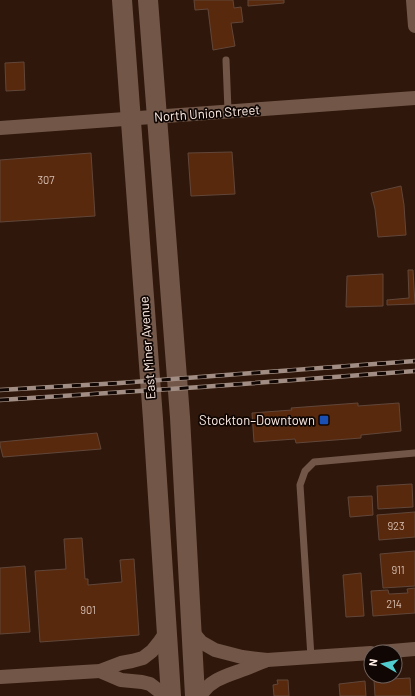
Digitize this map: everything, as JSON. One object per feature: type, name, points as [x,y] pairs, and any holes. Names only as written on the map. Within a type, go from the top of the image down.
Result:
[{"type":"main road","name":"East Miner Avenue","points":[[122,0],[171,696]]},
{"type":"main road","name":"East Miner Avenue","points":[[148,0],[180,417],[195,696]]},
{"type":"street","points":[[413,0],[415,26]]},
{"type":"street","name":"North Union Street","points":[[0,128],[415,98]]},
{"type":"street","points":[[191,630],[201,642],[215,650],[229,654],[267,660],[363,654]]},
{"type":"street","points":[[0,677],[100,671],[121,662],[143,658],[152,651],[167,631]]},
{"type":"street","points":[[403,650],[415,649]]},
{"type":"street","points":[[200,696],[211,683],[222,677],[267,660]]},
{"type":"street","points":[[100,671],[121,680],[150,684],[165,696]]},
{"type":"lane","points":[[226,60],[228,111]]},
{"type":"lane","points":[[311,657],[300,485],[305,471],[314,462],[415,453]]},
{"type":"building","points":[[194,0],[233,0],[234,8],[241,7],[243,22],[231,23],[235,46],[213,50],[208,9],[195,10]]},
{"type":"building","points":[[248,0],[284,0],[284,3],[248,6]]},
{"type":"building","points":[[24,62],[25,90],[6,91],[5,63]]},
{"type":"building","points":[[232,152],[235,194],[191,196],[188,153]]},
{"type":"building","points":[[91,153],[95,216],[0,222],[0,160]]},
{"type":"building","points":[[401,186],[406,235],[378,237],[375,209],[371,193]]},
{"type":"building","points":[[408,270],[413,270],[415,304],[387,305],[387,300],[409,298]]},
{"type":"building","points":[[383,274],[383,306],[346,307],[347,276]]},
{"type":"building","points":[[358,403],[358,406],[399,403],[401,431],[361,435],[361,438],[296,443],[295,439],[254,442],[252,413],[292,410],[291,408]]},
{"type":"building","points":[[97,433],[101,449],[3,457],[0,445],[0,442]]},
{"type":"building","points":[[412,484],[413,507],[378,509],[377,486]]},
{"type":"building","points":[[372,496],[373,515],[350,517],[348,497]]},
{"type":"building","points":[[415,512],[415,537],[379,540],[377,515]]},
{"type":"building","points":[[82,538],[85,579],[88,579],[88,585],[122,582],[120,560],[134,559],[139,635],[40,642],[35,571],[66,569],[64,539]]},
{"type":"building","points":[[415,551],[415,586],[383,588],[380,554]]},
{"type":"building","points":[[25,566],[30,632],[0,634],[0,568]]},
{"type":"building","points":[[361,573],[364,616],[346,617],[343,575]]},
{"type":"building","points":[[415,588],[415,613],[373,616],[371,591],[388,590],[389,594],[408,593],[407,589]]},
{"type":"building","points":[[403,678],[410,678],[411,696],[375,696],[374,684],[403,684]]},
{"type":"building","points":[[277,680],[288,680],[289,696],[274,696],[273,685],[278,684]]},
{"type":"building","points":[[363,681],[363,684],[365,684],[366,696],[340,696],[339,684]]},
{"type":"railway","points":[[0,390],[120,383],[415,361]]},
{"type":"railway","points":[[0,400],[415,371]]},
{"type":"place","name":"Stockton–Downtown","points":[[324,420]]}]
